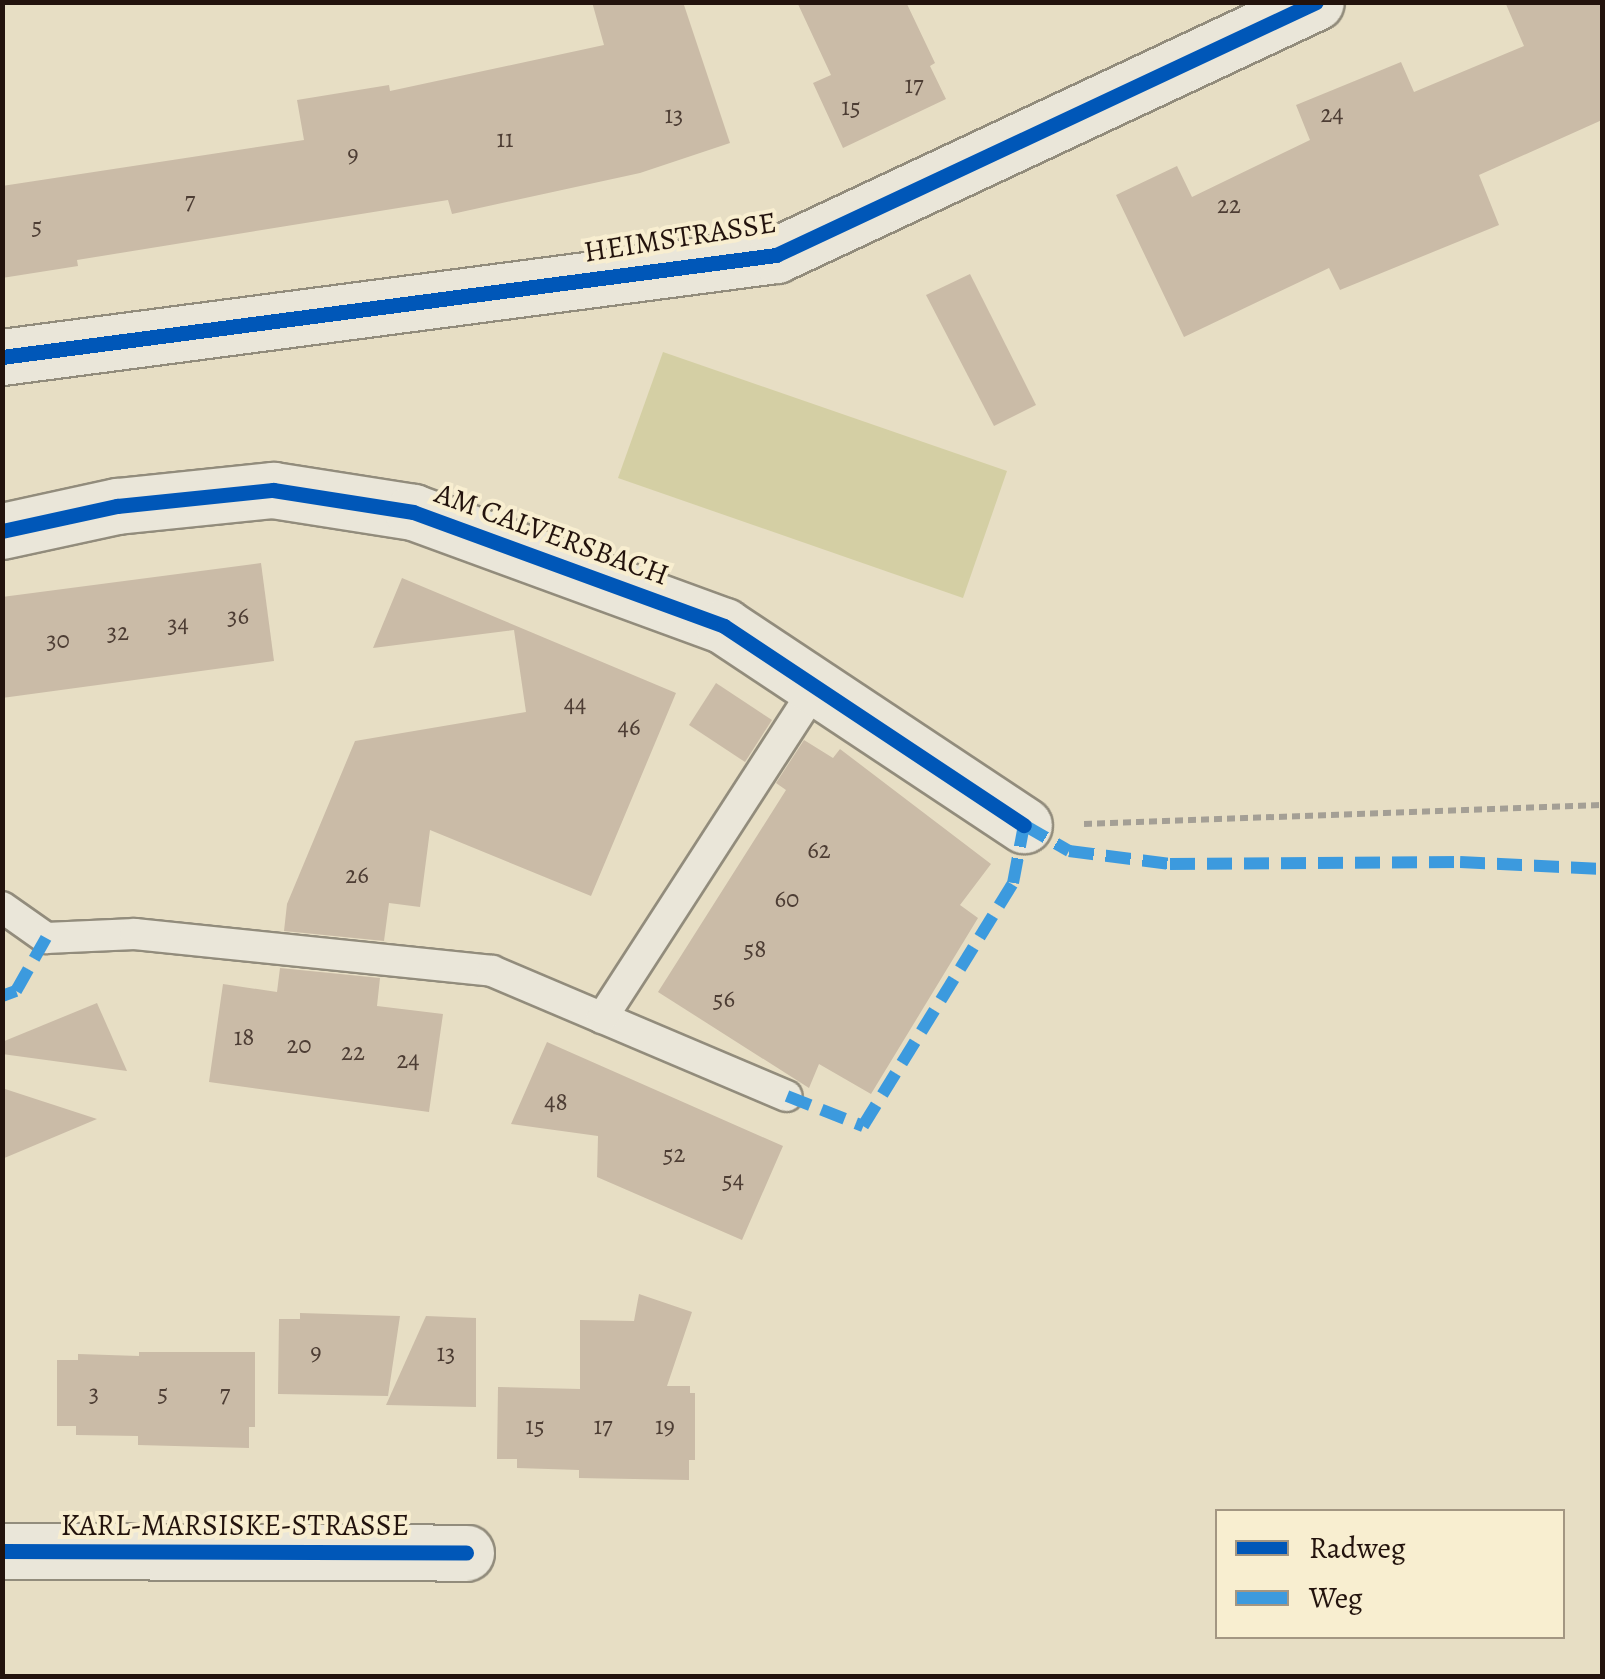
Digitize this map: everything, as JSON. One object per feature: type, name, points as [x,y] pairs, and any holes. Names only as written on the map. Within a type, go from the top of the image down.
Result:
[{"type":"street","name":"HEIMSTRASSE","points":[[2,357],[776,255],[1316,2]]},
{"type":"street","name":"AM CALVERSBACH","points":[[2,531],[117,506],[273,490],[413,512],[724,626],[814,690],[1024,825]]},
{"type":"street","name":"KARL-MARSISKE-STRASSE","points":[[2,1552],[466,1553]]},
{"type":"lane","points":[[602,1018],[814,690]]},
{"type":"lane","points":[[2,907],[46,938],[135,934],[492,972],[786,1096]]},
{"type":"path","points":[[1024,825],[1602,805]]},
{"type":"shaded area","points":[[663,352],[1007,471],[963,598],[618,478]]},
{"type":"building","points":[[592,2],[683,2],[730,143],[640,173],[452,214],[448,200],[77,260],[78,266],[2,278],[2,186],[304,140],[297,100],[389,85],[390,91],[604,45]]},
{"type":"building","points":[[797,2],[906,2],[935,63],[930,66],[946,99],[843,148],[813,83],[831,75]]},
{"type":"building","points":[[1505,2],[1602,2],[1602,120],[1479,175],[1499,225],[1340,290],[1329,268],[1184,337],[1116,195],[1177,166],[1192,197],[1310,140],[1296,105],[1401,62],[1414,92],[1524,46]]},
{"type":"building","points":[[970,274],[1036,405],[994,426],[926,295]]},
{"type":"building","points":[[261,563],[274,661],[2,698],[2,597]]},
{"type":"building","points":[[402,578],[676,693],[591,896],[430,830],[420,907],[389,903],[384,941],[284,931],[287,904],[355,741],[526,712],[514,630],[373,648]]},
{"type":"building","points":[[716,683],[772,720],[745,762],[689,725]]},
{"type":"building","points":[[804,740],[833,758],[840,749],[991,864],[960,905],[978,918],[871,1094],[819,1064],[809,1088],[658,992],[786,790],[776,783]]},
{"type":"building","points":[[280,968],[380,978],[377,1006],[443,1014],[429,1112],[209,1082],[223,984],[277,992]]},
{"type":"building","points":[[97,1003],[127,1071],[2,1054],[2,1042]]},
{"type":"building","points":[[547,1042],[783,1146],[742,1240],[597,1177],[598,1136],[511,1124]]},
{"type":"building","points":[[2,1088],[97,1119],[2,1159]]},
{"type":"building","points":[[639,1294],[692,1312],[667,1386],[690,1386],[690,1393],[695,1393],[695,1460],[689,1460],[689,1480],[579,1478],[579,1470],[517,1468],[517,1459],[497,1459],[498,1387],[580,1389],[580,1320],[634,1321]]},
{"type":"building","points":[[300,1313],[400,1316],[388,1396],[278,1394],[279,1319],[300,1319]]},
{"type":"building","points":[[426,1316],[476,1318],[476,1407],[386,1405]]},
{"type":"building","points":[[139,1352],[255,1352],[255,1427],[249,1427],[249,1448],[138,1445],[138,1436],[76,1435],[76,1426],[57,1426],[57,1360],[78,1360],[78,1354],[139,1356]]},
{"type":"marked path","points":[[787,1096],[863,1126],[1013,883],[1024,825],[1069,851],[1170,864],[1460,862],[1602,869]]},
{"type":"marked path","points":[[2,996],[16,991],[46,938]]},
{"type":"cycle path","points":[[2,357],[776,255],[1316,2]]},
{"type":"cycle path","points":[[2,531],[117,506],[273,490],[413,512],[724,626],[1024,825]]},
{"type":"cycle path","points":[[2,1551],[466,1553]]}]
